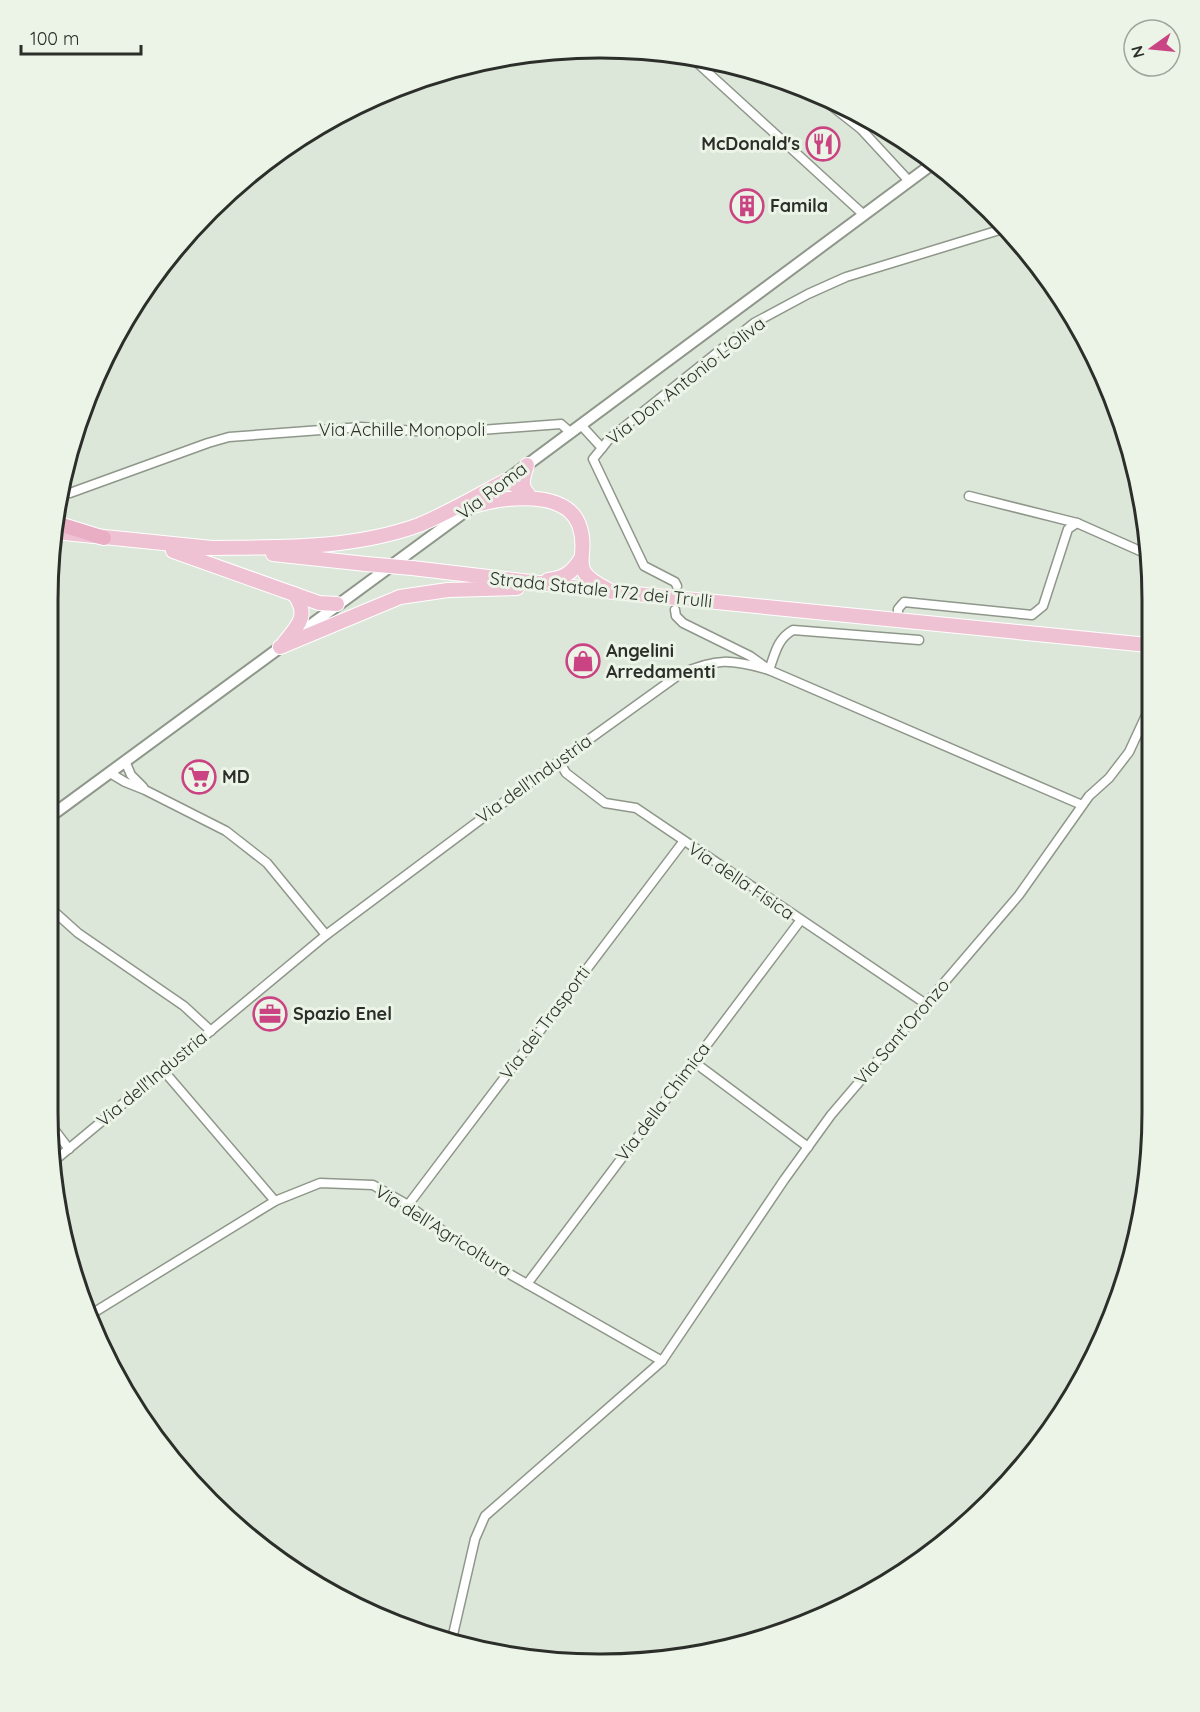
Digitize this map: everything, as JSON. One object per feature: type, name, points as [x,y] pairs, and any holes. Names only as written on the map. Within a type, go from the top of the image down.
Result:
[{"type":"highway","points":[[64,525],[104,538]]},
{"type":"main road","points":[[527,465],[522,482],[530,496]]},
{"type":"main road","points":[[204,548],[285,547],[348,542],[385,535],[419,524],[505,481],[514,484],[530,496]]},
{"type":"main road","points":[[473,506],[494,500],[530,496],[562,505],[573,514],[580,527],[580,560],[584,572],[592,581],[615,592]]},
{"type":"main road","name":"Strada Statale 172 dei Trulli","points":[[63,533],[412,568],[615,592],[1142,644]]},
{"type":"main road","points":[[143,542],[190,556],[319,603],[337,604]]},
{"type":"main road","points":[[526,582],[562,579],[574,570],[580,560]]},
{"type":"main road","points":[[280,647],[400,597],[448,590],[578,588]]},
{"type":"main road","points":[[280,647],[300,622],[302,613],[300,603],[294,594]]},
{"type":"street","points":[[704,69],[864,215]]},
{"type":"street","points":[[848,119],[861,129],[909,181]]},
{"type":"street","name":"Via Roma","points":[[58,811],[473,506],[927,168]]},
{"type":"street","name":"Via Don Antonio L'Oliva","points":[[602,447],[754,323],[846,277],[996,231]]},
{"type":"street","name":"Via Achille Monopoli","points":[[69,493],[208,442],[230,437],[361,427],[442,433],[561,424],[571,432]]},
{"type":"street","points":[[581,425],[602,447],[592,459],[644,566],[675,582],[677,586]]},
{"type":"street","points":[[969,496],[1077,523],[1139,550]]},
{"type":"street","points":[[898,620],[898,609],[904,602],[1032,615],[1043,606],[1068,529],[1077,523]]},
{"type":"street","points":[[675,610],[676,616],[683,623],[750,656],[769,670],[779,641],[793,630],[919,640]]},
{"type":"street","points":[[722,661],[727,644]]},
{"type":"street","name":"Via dell'Industria","points":[[61,1156],[326,935],[559,760],[680,674],[699,666],[722,661],[743,663],[769,670],[1082,805]]},
{"type":"street","name":"Via Sant'Oronzo","points":[[453,1633],[475,1539],[485,1516],[662,1360],[831,1115],[1020,895],[1082,805],[1109,778],[1129,752],[1142,724]]},
{"type":"street","name":"Via della Fisica","points":[[559,760],[567,773],[605,802],[636,808],[683,842],[926,1004]]},
{"type":"street","points":[[125,761],[131,775],[145,790]]},
{"type":"street","points":[[110,772],[125,782],[226,831],[267,863],[326,935]]},
{"type":"street","name":"Via dei Trasporti","points":[[408,1205],[683,842]]},
{"type":"street","points":[[58,915],[78,933],[184,1005],[211,1031]]},
{"type":"street","name":"Via della Chimica","points":[[527,1284],[800,921]]},
{"type":"street","points":[[693,1062],[808,1147]]},
{"type":"street","points":[[163,1070],[274,1200]]},
{"type":"street","points":[[59,1136],[69,1149]]},
{"type":"street","name":"Via dell'Agricoltura","points":[[97,1311],[274,1200],[320,1183],[373,1185],[408,1205],[471,1252],[662,1360]]},
{"type":"place","name":"McDonald's","points":[[823,144]]},
{"type":"place","name":"Famila","points":[[747,206]]},
{"type":"place","name":"Angelini Arredamenti","points":[[583,661]]},
{"type":"place","name":"MD","points":[[199,777]]},
{"type":"place","name":"Spazio Enel","points":[[270,1014]]}]
